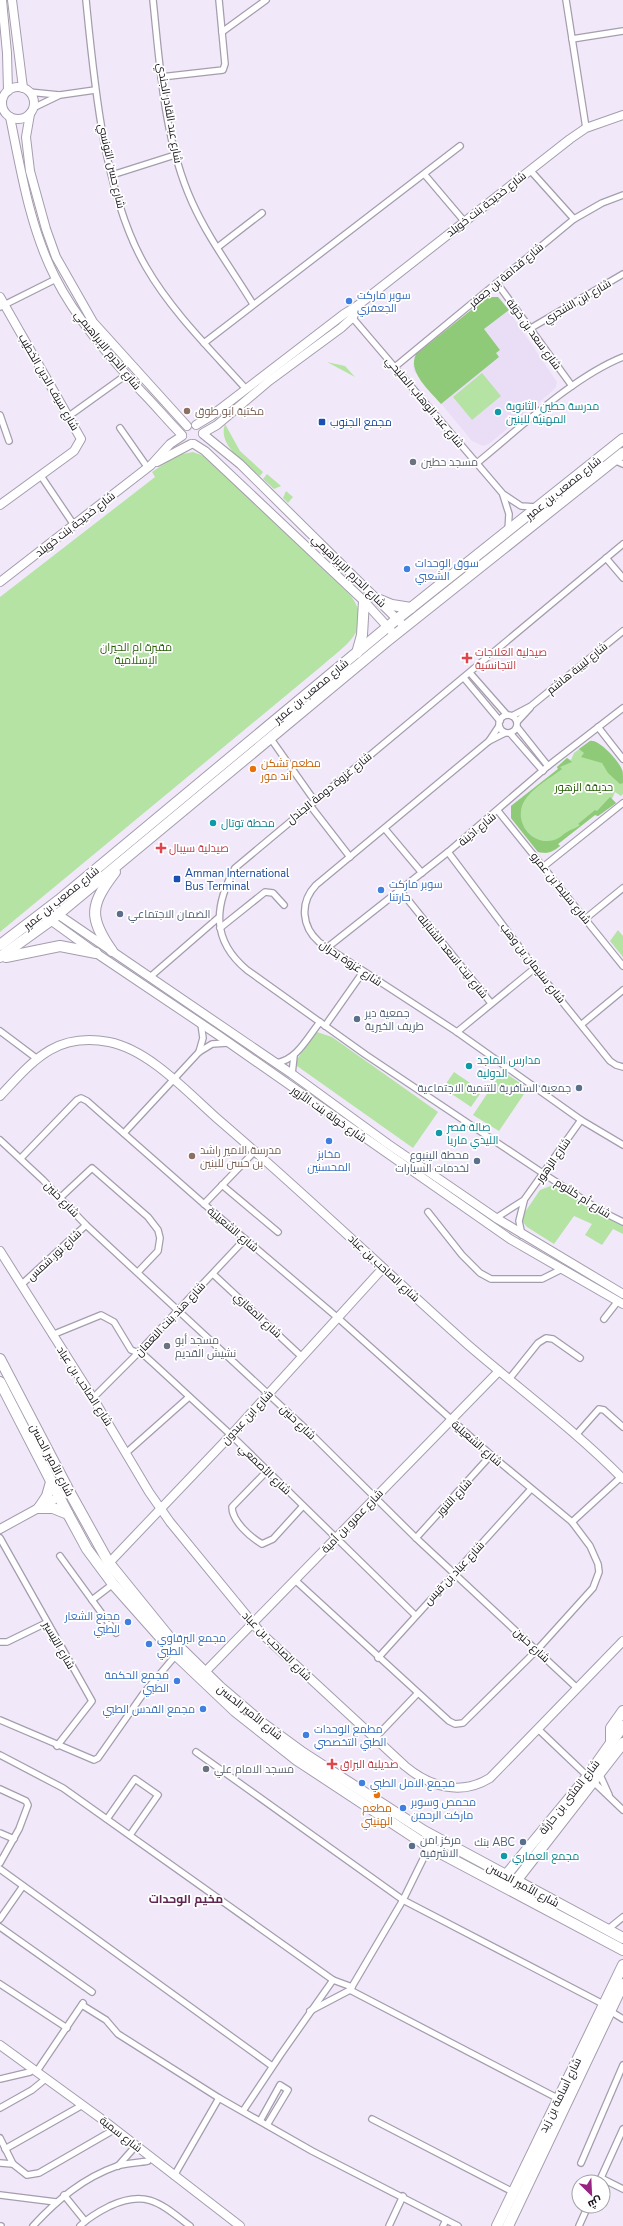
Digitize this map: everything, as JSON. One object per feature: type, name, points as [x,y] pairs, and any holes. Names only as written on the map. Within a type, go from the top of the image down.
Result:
[{"type":"highway","name":"شارع مصعب بن عمير","points":[[0,945],[46,911],[388,626],[623,439]]},
{"type":"highway","name":"شارع مصعب بن عمير","points":[[0,958],[54,918],[271,739],[395,634],[618,462],[623,453]]},
{"type":"highway","points":[[380,600],[392,605],[411,608]]},
{"type":"highway","points":[[357,653],[362,636],[364,601]]},
{"type":"highway","points":[[112,951],[99,934],[94,916],[103,887],[124,859]]},
{"type":"highway","points":[[0,958],[60,946],[96,953]]},
{"type":"highway","name":"شارع الأمير الحسن","points":[[0,1360],[69,1492],[109,1563],[169,1637],[243,1708],[279,1736],[424,1831],[531,1890],[623,1938]]},
{"type":"highway","name":"شارع الأمير الحسن","points":[[0,1382],[51,1482],[87,1548],[113,1584],[176,1655],[234,1711],[266,1736],[418,1841],[498,1886],[621,1951]]},
{"type":"highway","points":[[40,1508],[47,1496],[51,1482]]},
{"type":"highway","points":[[40,1508],[53,1508],[68,1514]]},
{"type":"highway","points":[[611,1742],[611,1728],[623,1711]]},
{"type":"highway","name":"شارع المثنى بن حارثة","points":[[508,1891],[590,1780],[611,1742],[623,1726]]},
{"type":"highway","name":"شارع المثنى بن حارثة","points":[[498,1886],[515,1864],[590,1780],[600,1775],[623,1743]]},
{"type":"highway","points":[[418,1841],[424,1831]]},
{"type":"highway","points":[[494,1870],[508,1868],[515,1864]]},
{"type":"highway","points":[[524,1870],[525,1879],[531,1890]]},
{"type":"highway","name":"شارع أسامة بن زيد","points":[[508,2226],[608,2008],[623,1965]]},
{"type":"highway","name":"شارع أسامة بن زيد","points":[[497,2226],[559,2098],[608,2008],[623,1984]]},
{"type":"street","points":[[2,0],[7,53],[2,102],[6,115],[20,119],[60,95]]},
{"type":"street","points":[[12,0],[26,90],[33,99],[32,111]]},
{"type":"street","name":"شارع حسن التونسي","points":[[86,0],[95,90],[112,175],[126,221],[145,266],[161,292],[204,343],[246,389]]},
{"type":"street","name":"شارع عبد القادر الجندي","points":[[154,0],[161,77],[175,155],[192,202],[253,304]]},
{"type":"street","points":[[161,77],[223,70],[225,64],[219,0]]},
{"type":"street","points":[[222,32],[266,0]]},
{"type":"street","points":[[566,0],[586,128]]},
{"type":"street","points":[[572,39],[623,31]]},
{"type":"street","points":[[4,94],[15,88],[60,95],[95,90]]},
{"type":"street","name":"شارع الحرم الإبراهيمي","points":[[32,111],[26,137],[30,171],[46,229],[62,269],[93,322],[187,426]]},
{"type":"street","name":"شارع الحرم الإبراهيمي","points":[[6,115],[29,204],[44,250],[56,278],[82,319],[126,374],[182,436]]},
{"type":"street","name":"شارع خديجة بنت خويلد","points":[[196,424],[211,416],[344,314],[357,306],[464,221],[586,128],[623,115]]},
{"type":"street","points":[[204,343],[253,304],[425,175],[460,146]]},
{"type":"street","points":[[112,175],[175,155]]},
{"type":"street","points":[[530,170],[574,219]]},
{"type":"street","points":[[425,175],[464,221]]},
{"type":"street","name":"شارع قدامة بن جعفر","points":[[396,366],[574,219],[623,194]]},
{"type":"street","points":[[218,247],[262,213]]},
{"type":"street","name":"شارع ابن الشجري","points":[[531,328],[623,274]]},
{"type":"street","points":[[2,306],[56,278]]},
{"type":"street","name":"شارع سعد بن خولة","points":[[497,283],[572,386]]},
{"type":"street","name":"شارع سيف الدين الخطيب","points":[[0,297],[2,306],[69,416],[81,439],[79,445],[74,451],[0,505]]},
{"type":"street","points":[[203,434],[196,424],[187,426],[182,436],[186,442],[193,444],[199,442],[203,434],[217,425],[269,381],[353,317],[357,306]]},
{"type":"street","points":[[344,314],[353,317]]},
{"type":"street","name":"شارع عبد الوهاب المليحي","points":[[353,317],[503,494],[521,506],[538,507]]},
{"type":"street","points":[[477,463],[572,386],[600,368],[623,357]]},
{"type":"street","points":[[69,416],[126,374]]},
{"type":"street","points":[[0,415],[9,441]]},
{"type":"street","points":[[120,428],[149,466]]},
{"type":"street","name":"شارع الحرم الإبراهيمي","points":[[203,434],[240,464],[380,600],[405,627]]},
{"type":"street","name":"شارع خديجة بنت خويلد","points":[[0,582],[149,466],[170,444],[182,436]]},
{"type":"street","name":"شارع خديجة بنت خويلد","points":[[149,466],[193,444]]},
{"type":"street","name":"شارع الحرم الإبراهيمي","points":[[193,444],[205,451],[364,601],[395,634]]},
{"type":"street","points":[[41,476],[74,525]]},
{"type":"street","name":"شارع عبد الوهاب المليحي","points":[[503,494],[509,514],[508,532]]},
{"type":"street","name":"شارع غزوة دومة الجندل","points":[[544,1174],[325,1026],[237,962],[226,946],[218,918],[226,885],[235,868],[311,802],[464,678],[623,544]]},
{"type":"street","points":[[606,558],[623,578]]},
{"type":"street","name":"شارع لبيبة هاشم","points":[[508,733],[531,706],[623,631]]},
{"type":"street","points":[[470,673],[510,715],[548,766]]},
{"type":"street","points":[[464,678],[499,723],[543,771]]},
{"type":"street","name":"شارع لبيبة هاشم","points":[[499,723],[510,715],[531,706]]},
{"type":"street","name":"شارع اذينة","points":[[328,947],[448,852],[548,766],[623,708]]},
{"type":"street","name":"شارع غزوة بحران","points":[[489,741],[499,723]]},
{"type":"street","points":[[598,728],[623,759]]},
{"type":"street","name":"شارع غزوة بحران","points":[[508,733],[489,741],[312,889],[304,907],[306,923],[309,931],[319,942],[457,1032],[581,1120],[623,1145]]},
{"type":"street","points":[[271,739],[311,802],[350,857]]},
{"type":"street","points":[[544,867],[623,803]]},
{"type":"street","name":"شارع سليط بن عمرو","points":[[498,810],[623,966]]},
{"type":"street","points":[[385,829],[422,873]]},
{"type":"street","name":"شارع سليمان بن وهب","points":[[448,852],[535,968],[582,1024],[610,1061],[616,1066],[623,1067]]},
{"type":"street","points":[[586,919],[623,888]]},
{"type":"street","name":"شارع ليث اسعد الشنابله","points":[[400,890],[491,1003]]},
{"type":"street","points":[[220,928],[265,892],[273,893],[284,905]]},
{"type":"street","name":"شارع خولة بنت الأزور","points":[[46,911],[96,953],[376,1141],[621,1300]]},
{"type":"street","name":"شارع خولة بنت الأزور","points":[[54,918],[112,951],[292,1074],[376,1141],[510,1239],[562,1269],[621,1300]]},
{"type":"street","points":[[150,977],[218,918]]},
{"type":"street","points":[[457,1032],[535,968]]},
{"type":"street","points":[[325,1026],[363,972]]},
{"type":"street","points":[[582,1024],[623,990]]},
{"type":"street","points":[[276,1063],[285,1061],[294,1056],[320,1022]]},
{"type":"street","points":[[199,1052],[203,1038],[202,1024]]},
{"type":"street","points":[[0,1031],[36,1058]]},
{"type":"street","name":"شارع الصاحب بن عباد","points":[[0,1096],[36,1058],[64,1043],[84,1040],[108,1042],[136,1051],[173,1080],[255,1151],[383,1268],[499,1371],[510,1378],[576,1435],[622,1478]]},
{"type":"street","points":[[124,1132],[199,1052],[212,1044],[230,1043]]},
{"type":"street","points":[[292,1074],[294,1056]]},
{"type":"street","name":"شارع الشعيلية","points":[[21,1158],[70,1107],[81,1098],[87,1101],[204,1204],[338,1318],[491,1455],[572,1522],[584,1536],[595,1555],[598,1564],[597,1580],[593,1588],[537,1650],[463,1722],[452,1724],[417,1694],[295,1580]]},
{"type":"street","name":"شارع الزهور","points":[[496,1218],[524,1200],[544,1174],[581,1120]]},
{"type":"street","name":"شارع حنين","points":[[0,1140],[61,1197],[86,1225],[179,1309],[269,1394],[416,1538],[577,1688]]},
{"type":"street","points":[[204,1204],[255,1151]]},
{"type":"street","points":[[61,1197],[92,1168],[148,1217],[158,1230],[160,1245],[158,1251],[139,1272]]},
{"type":"street","name":"شارع أم كلثوم","points":[[544,1174],[623,1222]]},
{"type":"street","points":[[222,1185],[278,1232]]},
{"type":"street","name":"شارع الزهور","points":[[522,1235],[519,1221],[524,1200]]},
{"type":"street","points":[[428,1212],[462,1255],[480,1273],[491,1280],[542,1280],[562,1269]]},
{"type":"street","name":"شارع نور شمس","points":[[21,1285],[86,1225]]},
{"type":"street","name":"شارع هند بنت النعمان","points":[[93,1398],[138,1353],[245,1239]]},
{"type":"street","name":"شارع الصاحب بن عباد","points":[[0,1251],[93,1398],[160,1509],[252,1623],[271,1643],[374,1739],[408,1769],[427,1781],[445,1787],[465,1787],[479,1784],[490,1778],[539,1730],[623,1641]]},
{"type":"street","name":"شارع ابن عبدون","points":[[109,1563],[231,1435],[383,1268]]},
{"type":"street","name":"شارع المغازي","points":[[213,1274],[302,1357]]},
{"type":"street","points":[[604,1319],[621,1300]]},
{"type":"street","name":"شارع الأصمعي","points":[[52,1335],[101,1315],[114,1322],[128,1346],[154,1364],[231,1435],[415,1615]]},
{"type":"street","points":[[510,1378],[538,1343],[546,1338],[553,1339],[580,1358]]},
{"type":"street","name":"شارع عمرو بن أمية","points":[[205,1672],[499,1371]]},
{"type":"street","points":[[126,1453],[189,1397]]},
{"type":"street","points":[[576,1435],[599,1409],[604,1410],[623,1427]]},
{"type":"street","name":"شارع التنور","points":[[416,1538],[491,1455]]},
{"type":"street","points":[[267,1471],[232,1507],[234,1517],[254,1539],[262,1544],[270,1541],[303,1506]]},
{"type":"street","points":[[572,1522],[622,1478]]},
{"type":"street","name":"شارع عباد بن قيس","points":[[378,1658],[415,1615],[455,1574],[532,1489]]},
{"type":"street","points":[[0,1529],[69,1492]]},
{"type":"street","name":"شارع التيسير","points":[[0,1538],[46,1622],[92,1701],[57,1746]]},
{"type":"street","points":[[60,1556],[116,1633]]},
{"type":"street","points":[[92,1600],[113,1584]]},
{"type":"street","points":[[0,1642],[7,1642],[46,1622]]},
{"type":"street","points":[[0,1720],[91,1760],[96,1759],[143,1694],[176,1655]]},
{"type":"street","points":[[374,1739],[417,1694]]},
{"type":"street","points":[[539,1730],[623,1810]]},
{"type":"street","points":[[196,1752],[403,1900],[608,2008],[623,2019]]},
{"type":"street","points":[[0,1755],[47,1778],[334,1980],[559,2098]]},
{"type":"street","points":[[600,1775],[612,1800]]},
{"type":"street","points":[[106,1819],[135,1779],[158,1794],[130,1835]]},
{"type":"street","points":[[0,1789],[28,1804],[14,1839],[0,1863]]},
{"type":"street","points":[[0,1833],[14,1839]]},
{"type":"street","points":[[310,2010],[351,1988],[403,1900],[429,1847]]},
{"type":"street","points":[[0,1869],[272,2066]]},
{"type":"street","points":[[0,1919],[23,1886]]},
{"type":"street","points":[[607,1930],[623,1917]]},
{"type":"street","points":[[0,1927],[92,1992]]},
{"type":"street","points":[[243,2111],[310,2010],[334,1980]]},
{"type":"street","points":[[0,1984],[67,2028]]},
{"type":"street","points":[[0,2079],[34,2072],[83,2004],[106,2020],[118,2034],[220,2098],[320,2155],[403,2196],[458,2226]]},
{"type":"street","name":"شارع سمية","points":[[0,2045],[240,2226]]},
{"type":"street","name":"شارع سمية","points":[[0,2051],[34,2072],[231,2226]]},
{"type":"street","points":[[581,2163],[623,2065]]},
{"type":"street","points":[[0,2108],[32,2090],[43,2080]]},
{"type":"street","points":[[260,2121],[280,2086],[288,2090],[267,2125]]},
{"type":"street","points":[[174,2176],[220,2098]]},
{"type":"street","points":[[5,2148],[79,2107]]},
{"type":"street","points":[[372,2119],[513,2192]]},
{"type":"street","points":[[603,2174],[623,2129]]},
{"type":"street","points":[[0,2138],[13,2164],[27,2175],[39,2173],[110,2132]]},
{"type":"street","points":[[118,2166],[133,2149]]},
{"type":"street","points":[[33,2226],[64,2195],[84,2183],[118,2166],[148,2161]]},
{"type":"street","points":[[0,2163],[13,2164]]},
{"type":"street","points":[[611,2185],[623,2190]]},
{"type":"street","points":[[0,2195],[56,2202]]},
{"type":"street","points":[[64,2195],[85,2221]]},
{"type":"street","points":[[389,2226],[403,2196]]},
{"type":"street","points":[[80,2226],[85,2221],[122,2201],[137,2198],[148,2200],[165,2207],[190,2226]]},
{"type":"street","points":[[579,2226],[584,2214]]},
{"type":"street","points":[[443,2226],[446,2220]]},
{"type":"shaded area","points":[[498,297],[502,301],[557,382],[556,387],[548,395],[489,444],[483,446],[472,441],[414,371],[413,365],[416,354],[485,299]]},
{"type":"green space","points":[[498,297],[509,310],[484,329],[500,350],[496,353],[499,357],[441,404],[421,381],[417,374],[414,361],[416,354],[485,299]]},
{"type":"green space","points":[[327,362],[345,366],[355,377]]},
{"type":"green space","points":[[482,373],[501,396],[472,420],[453,397]]},
{"type":"green space","points":[[225,424],[240,451],[263,472],[260,476],[241,460],[229,447],[225,440]]},
{"type":"green space","name":"مقبرة ام الحيران الإسلامية","points":[[193,452],[207,457],[351,596],[360,617],[359,626],[349,642],[333,657],[0,932],[0,597],[155,477],[152,472],[177,455]]},
{"type":"green space","points":[[267,474],[281,486],[274,489],[263,479]]},
{"type":"green space","points":[[286,491],[293,497],[288,503],[283,498]]},
{"type":"green space","name":"حديقة الزهور","points":[[590,741],[594,741],[604,748],[621,768],[623,772],[623,794],[621,796],[615,792],[612,799],[616,803],[598,816],[595,815],[558,844],[560,846],[555,850],[547,853],[538,852],[511,818],[511,806],[558,769],[557,767],[567,758],[571,760],[574,753]]},
{"type":"green space","points":[[590,741],[598,743],[617,761],[622,770],[623,783],[620,784],[608,773],[602,763],[581,757],[584,753],[579,749]]},
{"type":"green space","points":[[567,758],[572,762],[560,767],[562,769],[535,789],[527,797],[523,804],[521,819],[528,832],[533,837],[540,840],[556,840],[580,825],[578,824],[595,810],[597,811],[610,797],[616,803],[598,816],[595,815],[558,844],[560,846],[555,850],[547,853],[538,852],[511,818],[511,806],[558,769],[557,767]]},
{"type":"green space","points":[[618,930],[623,936],[623,957],[610,941]]},
{"type":"green space","points":[[317,1032],[332,1037],[438,1112],[413,1148],[297,1066],[297,1059]]},
{"type":"green space","points":[[502,1071],[528,1088],[499,1131],[473,1115]]},
{"type":"green space","points":[[454,1072],[482,1091],[471,1107],[443,1088]]},
{"type":"green space","points":[[553,1185],[623,1224],[623,1234],[613,1229],[602,1245],[585,1235],[592,1224],[574,1216],[554,1244],[527,1227],[522,1221],[523,1215],[540,1190]]},
{"type":"place","name":"سوبر ماركت الجعفري","points":[[349,301]]},
{"type":"place","name":"مكتبة ابو طوق","points":[[187,411]]},
{"type":"place","name":"مدرسة حطين الثانوية المهنية للبنين","points":[[498,412]]},
{"type":"place","name":"مجمع الجنوب","points":[[322,422]]},
{"type":"place","name":"مسجد حطين","points":[[413,462]]},
{"type":"place","name":"سوق الوحدات الشعبي","points":[[407,569]]},
{"type":"place","name":"صيدلية العلاجات التجانسية","points":[[467,658]]},
{"type":"place","name":"مطعم تشكن آند مور","points":[[253,769]]},
{"type":"place","name":"محطة توتال","points":[[213,823]]},
{"type":"place","name":"صيدلية سيبال","points":[[161,848]]},
{"type":"place","name":"Amman International Bus Terminal","points":[[177,879]]},
{"type":"place","name":"سوبر ماركت حارتنا","points":[[381,890]]},
{"type":"place","name":"الضمان الاجتماعي","points":[[120,914]]},
{"type":"place","name":"جمعية دير طريف الخيرية","points":[[357,1019]]},
{"type":"place","name":"مدارس الماجد الدولية","points":[[469,1066]]},
{"type":"place","name":"جمعية السافرية للتنمية الاجتماعية","points":[[579,1088]]},
{"type":"place","name":"صالة قصر الليدي ماريا","points":[[439,1133]]},
{"type":"place","name":"مخابز المحسنين","points":[[329,1141]]},
{"type":"place","name":"مدرسة الامير راشد بن حسن للبنين","points":[[192,1156]]},
{"type":"place","name":"محطة الينبوع لخدمات السيارات","points":[[477,1161]]},
{"type":"place","name":"مسجد أبو نشيش القديم","points":[[167,1346]]},
{"type":"place","name":"مجنع الشعار الطبي","points":[[128,1622]]},
{"type":"place","name":"مجمع البرقاوي الطبي","points":[[149,1644]]},
{"type":"place","name":"مجمع الحكمة الطبي","points":[[177,1681]]},
{"type":"place","name":"مجمع القدس الطبي","points":[[203,1709]]},
{"type":"place","name":"مطمع الوحدات الطبي التخصصي","points":[[306,1735]]},
{"type":"place","name":"صديلية البراق","points":[[332,1764]]},
{"type":"place","name":"مسجد الامام علي","points":[[206,1769]]},
{"type":"place","name":"مجمع الامل الطبي","points":[[362,1783]]},
{"type":"place","name":"مطعم الهنيني","points":[[377,1795]]},
{"type":"place","name":"محمص وسوبر ماركت الرحمن","points":[[403,1808]]},
{"type":"place","name":"بنك ABC","points":[[523,1842]]},
{"type":"place","name":"مركز امن الاشرفية","points":[[412,1846]]},
{"type":"place","name":"مجمع العماري","points":[[504,1856]]},
{"type":"district","name":"مخيم الوحدات","points":[[186,1899]]}]
